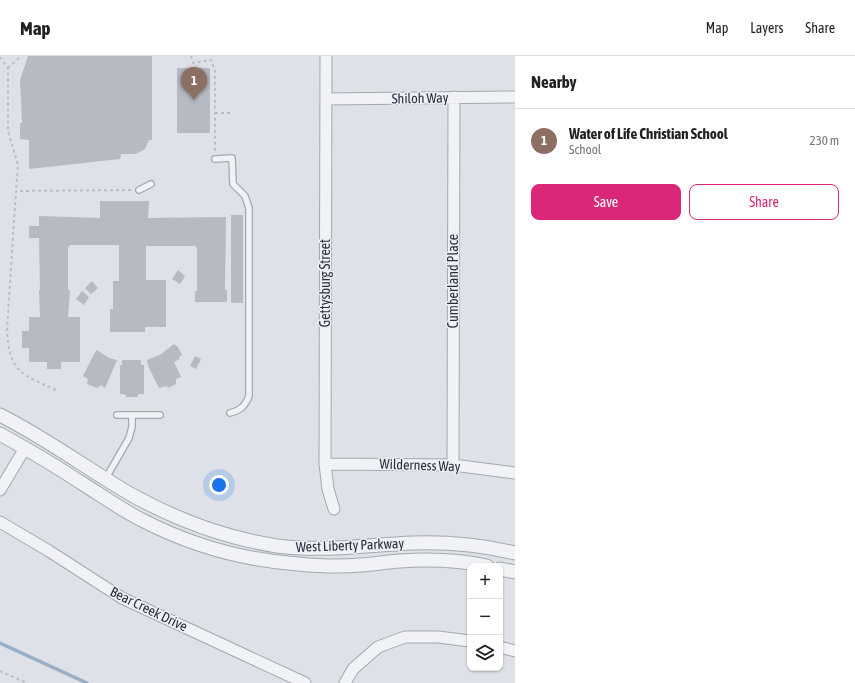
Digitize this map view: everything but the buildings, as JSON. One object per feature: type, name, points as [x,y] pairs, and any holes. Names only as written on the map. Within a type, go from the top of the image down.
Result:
[{"type":"street","name":"Gettysburg Street","points":[[326,56],[325,464],[328,489],[334,509]]},
{"type":"street","name":"Cumberland Place","points":[[453,465],[454,97]]},
{"type":"street","name":"Shiloh Way","points":[[326,99],[515,97]]},
{"type":"street","name":"West Liberty Parkway","points":[[0,415],[54,445],[132,495],[182,519],[219,532],[277,546],[323,549],[412,543],[442,543],[487,547],[515,553]]},
{"type":"street","name":"West Liberty Parkway","points":[[0,434],[142,520],[194,542],[241,556],[269,561],[322,566],[429,560],[468,563]]},
{"type":"street","points":[[0,490],[25,448]]},
{"type":"street","name":"Wilderness Way","points":[[325,464],[453,465],[515,473]]},
{"type":"street","name":"Bear Creek Drive","points":[[0,522],[49,551],[122,598],[306,683]]},
{"type":"street","points":[[503,570],[515,572]]},
{"type":"street","points":[[345,683],[353,669],[378,647],[398,640],[405,638],[438,637],[467,641]]},
{"type":"street","points":[[503,648],[515,651]]},
{"type":"lane","points":[[215,158],[232,158],[233,184],[244,196],[249,208],[249,396],[246,404],[239,410],[230,414]]},
{"type":"lane","points":[[139,190],[151,184]]},
{"type":"lane","points":[[117,415],[160,415]]},
{"type":"lane","points":[[106,478],[129,438],[132,427],[132,415]]},
{"type":"path","points":[[8,68],[20,56]]},
{"type":"path","points":[[191,56],[193,63],[211,60],[215,71],[215,158]]},
{"type":"path","points":[[0,57],[8,68],[8,131],[18,165],[7,330],[8,346],[10,356],[22,373],[56,390]]},
{"type":"path","points":[[215,113],[232,113]]},
{"type":"path","points":[[16,191],[139,190]]},
{"type":"path","points":[[0,671],[27,683]]},
{"type":"waterway","points":[[0,643],[87,683]]},
{"type":"place","name":"Water of Life Christian School","points":[[194,100]]}]
